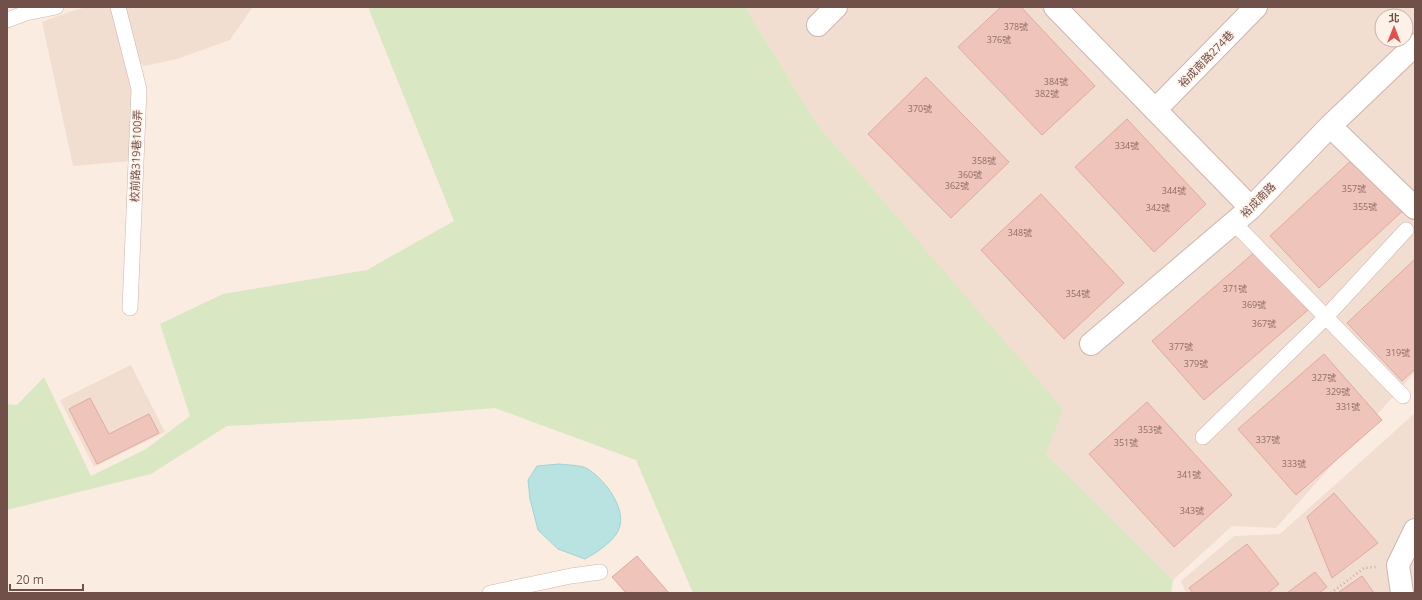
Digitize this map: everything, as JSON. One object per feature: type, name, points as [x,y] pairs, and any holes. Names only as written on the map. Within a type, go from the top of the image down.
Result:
[{"type":"street","points":[[818,25],[836,7]]},
{"type":"street","points":[[1055,7],[1251,208]]},
{"type":"street","name":"裕成南路274巷","points":[[1156,110],[1256,7]]},
{"type":"street","name":"裕成南路","points":[[1091,344],[1251,208],[1330,126],[1415,45]]},
{"type":"street","points":[[1330,126],[1415,208]]},
{"type":"street","points":[[1402,593],[1398,566],[1415,530]]},
{"type":"lane","points":[[7,20],[26,13],[56,7]]},
{"type":"lane","name":"校前路319巷100弄","points":[[118,7],[139,89],[130,308]]},
{"type":"lane","points":[[1234,223],[1325,318],[1403,396]]},
{"type":"lane","points":[[1204,437],[1325,318],[1406,230]]},
{"type":"lane","points":[[490,593],[571,576],[600,572]]},
{"type":"path","points":[[1331,593],[1364,568],[1398,566]]},
{"type":"shaded area","points":[[87,7],[106,7],[111,9],[133,90],[130,161],[73,166],[42,22]]},
{"type":"shaded area","points":[[124,7],[255,7],[252,8],[230,40],[177,59],[144,66],[135,56]]},
{"type":"shaded area","points":[[745,7],[1415,7],[1415,372],[1276,528],[1232,526],[1173,580],[1046,454],[1062,409],[816,123]]},
{"type":"shaded area","points":[[131,365],[165,432],[94,467],[60,400]]},
{"type":"shaded area","points":[[1415,413],[1415,593],[1186,593],[1181,581],[1234,536],[1280,534]]},
{"type":"green space","points":[[368,7],[745,7],[816,123],[1063,409],[1046,454],[1173,580],[1171,593],[693,593],[636,460],[495,408],[359,419],[227,426],[151,474],[7,510],[7,404],[17,405],[44,377],[91,476],[146,449],[190,416],[160,324],[223,294],[367,270],[454,221]]},
{"type":"water","points":[[559,464],[583,467],[593,472],[606,485],[616,501],[619,510],[621,518],[620,526],[615,536],[606,546],[585,559],[558,549],[538,530],[530,499],[528,480],[537,466]]},
{"type":"building","points":[[1001,7],[1021,7],[1095,86],[1042,135],[958,47]]},
{"type":"building","points":[[926,77],[1009,162],[951,218],[868,134]]},
{"type":"building","points":[[1127,119],[1206,204],[1154,252],[1075,167]]},
{"type":"building","points":[[1357,155],[1407,207],[1319,288],[1270,236]]},
{"type":"building","points":[[1041,194],[1124,283],[1064,339],[981,250]]},
{"type":"building","points":[[1256,251],[1308,310],[1204,400],[1152,341]]},
{"type":"building","points":[[1415,259],[1415,369],[1402,381],[1347,323]]},
{"type":"building","points":[[1324,354],[1382,420],[1296,495],[1238,429]]},
{"type":"building","points":[[90,398],[109,434],[149,414],[159,433],[97,464],[69,409]]},
{"type":"building","points":[[1147,402],[1232,495],[1174,547],[1089,454]]},
{"type":"building","points":[[1334,493],[1378,543],[1332,578],[1307,517]]},
{"type":"building","points":[[1247,544],[1279,584],[1268,593],[1193,593],[1189,588]]},
{"type":"building","points":[[637,556],[669,593],[626,593],[612,577]]},
{"type":"building","points":[[1315,572],[1327,587],[1319,593],[1287,593]]},
{"type":"building","points":[[1362,576],[1374,593],[1339,593],[1339,592]]}]
